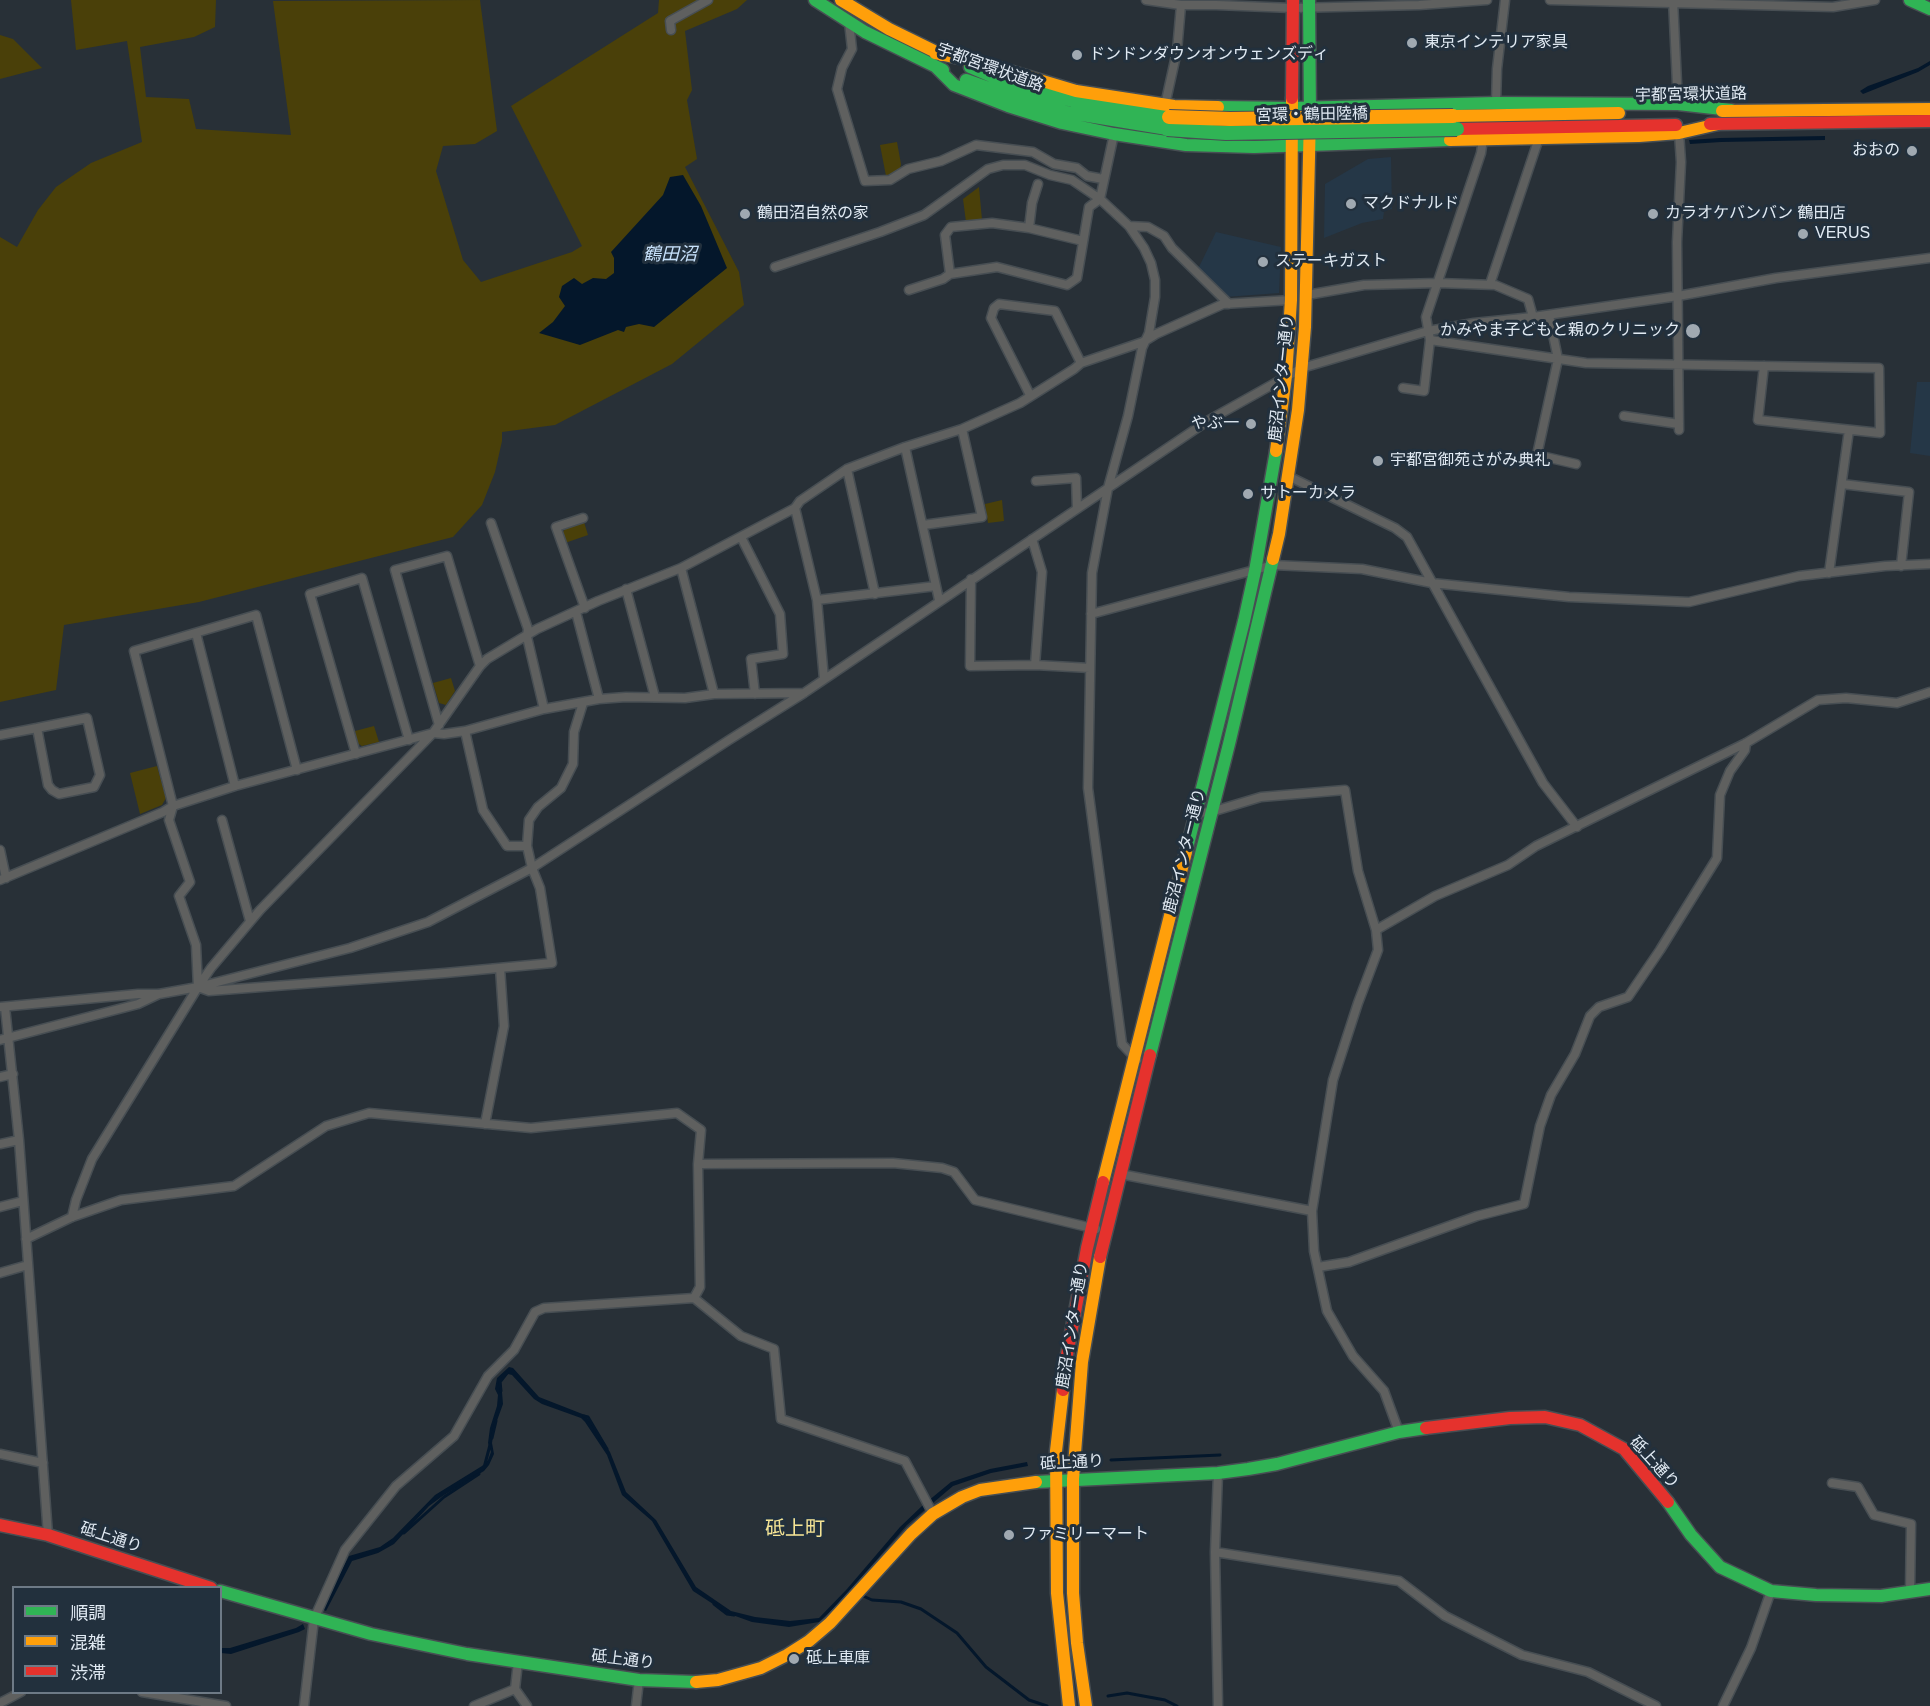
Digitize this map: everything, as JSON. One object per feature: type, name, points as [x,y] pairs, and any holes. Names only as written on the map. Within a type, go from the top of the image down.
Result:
[{"type":"main road","name":"宇都宮環状道路","points":[[815,0],[875,37],[936,67],[1002,93],[1070,113],[1167,117]]},
{"type":"main road","name":"宇都宮環状道路","points":[[841,0],[935,53],[1012,85],[1062,99],[1167,117]]},
{"type":"main road","points":[[1910,0],[1930,9]]},
{"type":"main road","name":"鹿沼インター通り","points":[[1086,1706],[1073,1593],[1073,1479],[1082,1362],[1090,1310],[1120,1174],[1141,1061],[1196,813],[1255,571],[1274,468],[1286,376],[1291,300],[1294,146],[1293,4]]},
{"type":"main road","name":"鹿沼インター通り","points":[[1069,1706],[1057,1593],[1056,1480],[1056,1451],[1066,1360],[1092,1228],[1211,812],[1273,565],[1288,476],[1302,368],[1310,146],[1309,4]]},
{"type":"main road","points":[[936,67],[954,85],[1008,106],[1062,123],[1186,145],[1310,146],[1639,136],[1679,133],[1718,123]]},
{"type":"main road","points":[[1167,117],[1197,108],[1496,103],[1678,104],[1731,110]]},
{"type":"main road","name":"宇都宮環状道路","points":[[1455,122],[1731,110],[1930,109]]},
{"type":"main road","name":"宮環・鶴田陸橋","points":[[1167,117],[1455,122]]},
{"type":"main road","name":"宇都宮環状道路","points":[[1455,122],[1930,121]]},
{"type":"main road","name":"砥上通り","points":[[222,1592],[314,1619],[417,1645],[639,1680],[686,1683],[718,1680],[761,1668],[809,1641],[830,1623],[911,1534],[933,1514],[962,1497],[980,1490],[1056,1480],[1218,1473],[1276,1464],[1399,1432],[1456,1423],[1545,1417],[1580,1425],[1624,1449],[1658,1488],[1691,1535],[1720,1567],[1771,1591],[1816,1595],[1881,1596],[1930,1589]]},
{"type":"main road","name":"砥上通り","points":[[0,1526],[48,1535],[208,1586]]},
{"type":"street","points":[[671,30],[670,21],[708,0]]},
{"type":"street","points":[[1146,0],[1181,5],[1216,2],[1419,5],[1487,0]]},
{"type":"street","points":[[1496,103],[1497,69],[1505,0]]},
{"type":"street","points":[[1550,0],[1833,7],[1875,0]]},
{"type":"street","points":[[1673,2],[1678,104]]},
{"type":"street","points":[[1167,117],[1181,5]]},
{"type":"street","points":[[849,22],[852,49],[842,68],[837,89],[865,181],[890,180],[908,169],[941,161],[976,145],[1033,152],[1054,164],[1077,168],[1087,176],[1103,179]]},
{"type":"street","points":[[1624,416],[1679,427],[1677,242],[1681,162],[1679,133]]},
{"type":"street","points":[[909,290],[943,279],[950,274],[997,267],[1067,285],[1077,278],[1089,207],[1100,199],[1114,134]]},
{"type":"street","points":[[1490,284],[1539,138]]},
{"type":"street","points":[[1403,388],[1424,391],[1429,335],[1426,317],[1481,153],[1483,139]]},
{"type":"street","points":[[775,267],[924,215],[988,169],[1003,165],[1025,165],[1050,175],[1072,180],[1100,199],[1129,226],[1147,255],[1155,280],[1155,297],[1149,333],[1145,340],[1108,488],[1092,573],[1088,788],[1122,1044],[1141,1061]]},
{"type":"street","points":[[1029,228],[1032,202],[1038,184]]},
{"type":"street","points":[[950,274],[945,235],[951,227],[992,223],[1029,228],[1083,241]]},
{"type":"street","points":[[1129,226],[1148,227],[1164,236],[1229,304]]},
{"type":"street","points":[[48,1535],[13,1074],[9,1038],[2,1007],[159,994],[198,987],[350,948],[428,922],[532,868],[804,693],[1209,420],[1302,368],[1474,323],[1549,315],[1678,296],[1776,278],[1930,258]]},
{"type":"street","points":[[1306,295],[1364,285],[1490,284],[1528,299],[1533,317]]},
{"type":"street","points":[[72,1217],[92,1159],[198,987],[250,921],[434,733],[480,666],[537,629],[681,567],[741,537],[795,508],[800,501],[847,469],[962,429],[1020,403],[1080,363],[1145,340],[1223,304],[1291,300]]},
{"type":"street","points":[[1030,395],[991,318],[994,308],[999,304],[1054,311],[1080,363]]},
{"type":"street","points":[[1549,315],[1558,359],[1537,455],[1576,464]]},
{"type":"street","points":[[1429,335],[1586,363],[1677,365],[1764,366],[1879,368],[1880,434],[1758,420],[1764,366]]},
{"type":"street","points":[[923,525],[982,516],[962,429]]},
{"type":"street","points":[[1829,573],[1849,430]]},
{"type":"street","points":[[905,447],[939,600]]},
{"type":"street","points":[[847,469],[875,594]]},
{"type":"street","points":[[1288,476],[1395,528],[1407,537],[1542,783],[1577,827]]},
{"type":"street","points":[[1036,481],[1076,478],[1077,508]]},
{"type":"street","points":[[1842,484],[1909,492],[1901,566]]},
{"type":"street","points":[[795,508],[817,600],[824,679]]},
{"type":"street","points":[[583,518],[556,527],[580,610],[599,699]]},
{"type":"street","points":[[491,524],[528,629],[527,637],[544,709]]},
{"type":"street","points":[[741,537],[780,614],[783,654],[751,659],[755,694]]},
{"type":"street","points":[[1032,539],[1042,572],[1035,666]]},
{"type":"street","points":[[439,725],[395,570],[447,556],[480,666]]},
{"type":"street","points":[[1090,614],[1273,565],[1362,569],[1432,583],[1569,597],[1689,602],[1799,576],[1930,564]]},
{"type":"street","points":[[681,567],[714,694]]},
{"type":"street","points":[[356,754],[310,594],[362,578],[409,740]]},
{"type":"street","points":[[971,579],[970,666],[1090,668]]},
{"type":"street","points":[[817,600],[936,586]]},
{"type":"street","points":[[626,589],[655,697]]},
{"type":"street","points":[[198,987],[196,945],[179,896],[189,882],[170,820],[173,806],[134,651],[256,615],[297,770]]},
{"type":"street","points":[[195,633],[235,786]]},
{"type":"street","points":[[1376,930],[1435,896],[1508,865],[1536,846],[1746,743],[1818,700],[1846,698],[1897,703],[1930,692]]},
{"type":"street","points":[[0,850],[3,879],[173,806],[235,786],[434,733],[465,731],[544,709],[599,699],[626,697],[685,698],[714,694],[804,693]]},
{"type":"street","points":[[198,987],[209,991],[552,963],[540,888],[527,846],[529,820],[538,807],[561,788],[573,764],[574,732],[584,703]]},
{"type":"street","points":[[0,735],[87,718],[100,775],[94,787],[59,794],[52,790],[48,785],[37,728]]},
{"type":"street","points":[[465,731],[483,810],[507,846],[527,846]]},
{"type":"street","points":[[1318,1268],[1349,1262],[1477,1216],[1524,1204],[1540,1126],[1551,1095],[1575,1054],[1590,1016],[1599,1007],[1628,997],[1717,858],[1720,795],[1730,771],[1745,750],[1746,743]]},
{"type":"street","points":[[1196,813],[1211,812],[1261,797],[1345,790],[1358,871],[1376,930],[1378,950],[1333,1080],[1312,1211],[1314,1251],[1327,1311],[1353,1356],[1384,1391],[1399,1432]]},
{"type":"street","points":[[222,820],[250,921]]},
{"type":"street","points":[[485,1124],[504,1026],[500,968]]},
{"type":"street","points":[[0,1041],[138,1004],[159,994]]},
{"type":"street","points":[[0,1077],[13,1074]]},
{"type":"street","points":[[26,1239],[72,1217],[121,1200],[234,1186],[326,1126],[369,1113],[531,1128],[677,1113],[701,1130],[698,1164],[699,1287],[694,1298]]},
{"type":"street","points":[[0,1144],[18,1140]]},
{"type":"street","points":[[698,1164],[893,1163],[942,1168],[954,1172],[975,1200],[1106,1231]]},
{"type":"street","points":[[1120,1174],[1312,1211]]},
{"type":"street","points":[[0,1207],[23,1201]]},
{"type":"street","points":[[0,1273],[28,1265]]},
{"type":"street","points":[[304,1706],[314,1619],[345,1550],[396,1486],[454,1436],[488,1376],[514,1350],[535,1312],[544,1308],[694,1298],[741,1336],[774,1349],[781,1419],[905,1461],[933,1514]]},
{"type":"street","points":[[0,1454],[43,1463]]},
{"type":"street","points":[[1218,1473],[1215,1552],[1218,1706]]},
{"type":"street","points":[[1832,1483],[1858,1488],[1874,1515],[1911,1524],[1910,1592]]},
{"type":"street","points":[[1215,1552],[1399,1581],[1445,1616],[1521,1655],[1588,1672],[1656,1706]]},
{"type":"street","points":[[1724,1706],[1751,1648],[1771,1591]]},
{"type":"street","points":[[518,1662],[515,1689],[527,1706]]},
{"type":"street","points":[[636,1706],[639,1680]]},
{"type":"street","points":[[474,1706],[515,1689]]},
{"type":"street","points":[[0,1703],[17,1694]]},
{"type":"street","points":[[154,1694],[226,1706]]},
{"type":"shaded area","points":[[71,0],[216,0],[215,27],[194,37],[140,47],[146,97],[189,99],[196,129],[291,135],[273,1],[480,0],[497,131],[475,144],[443,146],[436,171],[463,260],[481,282],[572,252],[582,246],[511,106],[658,13],[659,0],[747,0],[737,9],[685,31],[692,90],[687,100],[697,159],[685,167],[739,272],[744,305],[672,364],[555,425],[502,432],[495,472],[482,505],[453,537],[199,602],[64,625],[56,690],[0,702],[0,237],[17,247],[38,210],[56,187],[91,163],[142,142],[127,41],[76,50]]},
{"type":"shaded area","points":[[0,35],[13,39],[42,68],[0,79]]},
{"type":"shaded area","points":[[897,142],[900,169],[886,176],[880,145]]},
{"type":"shaded area","name":"マクドナルド","points":[[1391,157],[1392,209],[1384,211],[1383,219],[1362,223],[1324,238],[1325,184],[1368,159]]},
{"type":"shaded area","points":[[979,187],[982,220],[966,222],[963,199]]},
{"type":"shaded area","points":[[1216,232],[1281,247],[1279,293],[1225,297],[1198,269]]},
{"type":"shaded area","points":[[1917,382],[1930,382],[1930,456],[1910,453]]},
{"type":"shaded area","points":[[1002,500],[1004,521],[988,523],[985,504]]},
{"type":"shaded area","points":[[584,522],[588,535],[565,543],[562,533],[566,528]]},
{"type":"shaded area","points":[[451,678],[455,691],[446,705],[439,703],[433,683]]},
{"type":"shaded area","points":[[374,726],[379,742],[362,746],[357,743],[355,731]]},
{"type":"shaded area","points":[[157,766],[166,798],[162,805],[140,814],[130,773]]},
{"type":"water","points":[[1930,61],[1930,65],[1918,72],[1863,94],[1860,91],[1918,68]]},
{"type":"water","points":[[1825,136],[1825,140],[1690,144],[1689,140],[1720,138]]},
{"type":"water","name":"鶴田沼","points":[[683,175],[701,206],[727,268],[654,327],[639,324],[626,327],[624,332],[618,330],[580,345],[539,333],[553,322],[565,306],[559,297],[562,286],[574,278],[582,284],[593,278],[606,279],[614,273],[614,258],[611,252],[663,195],[670,177]]},
{"type":"water","points":[[509,1367],[513,1368],[539,1397],[585,1415],[610,1452],[626,1492],[656,1520],[696,1587],[731,1611],[755,1617],[790,1621],[819,1618],[900,1527],[951,1482],[990,1469],[1027,1462],[1028,1466],[991,1473],[953,1486],[907,1525],[839,1603],[819,1622],[789,1627],[752,1622],[727,1613],[693,1591],[652,1521],[622,1495],[607,1455],[585,1422],[581,1418],[542,1404],[534,1399],[512,1375],[508,1374],[501,1380],[503,1404],[494,1429],[492,1443],[494,1454],[489,1465],[484,1471],[429,1506],[394,1544],[378,1553],[352,1561],[326,1611],[322,1609],[349,1556],[380,1547],[393,1538],[435,1495],[488,1460],[491,1452],[488,1443],[490,1428],[497,1406],[498,1395],[495,1389],[497,1378]]},
{"type":"water","points":[[303,1624],[305,1629],[231,1654],[222,1653],[222,1648],[230,1648]]},
{"type":"waterway","points":[[501,1391],[500,1382],[507,1373]]},
{"type":"waterway","points":[[584,1416],[588,1417],[607,1449]]},
{"type":"waterway","points":[[492,1438],[496,1421]]},
{"type":"waterway","points":[[485,1464],[490,1445]]},
{"type":"waterway","points":[[1111,1460],[1220,1455]]},
{"type":"waterway","points":[[404,1533],[444,1497],[479,1474]]},
{"type":"waterway","points":[[861,1595],[872,1600],[901,1602],[921,1609],[957,1633],[986,1667],[1029,1700],[1047,1706]]},
{"type":"waterway","points":[[714,1604],[727,1614],[734,1615]]},
{"type":"waterway","points":[[1108,1696],[1127,1693],[1165,1700],[1177,1706]]},
{"type":"traffic: fast","points":[[815,0],[865,32],[943,70]]},
{"type":"traffic: fast","points":[[1309,0],[1310,115]]},
{"type":"traffic: fast","points":[[1910,0],[1930,9]]},
{"type":"traffic: fast","points":[[936,67],[954,85],[1008,106],[1062,123],[1186,145],[1254,147],[1450,140]]},
{"type":"traffic: fast","points":[[970,67],[1012,85],[1072,101],[1169,117]]},
{"type":"traffic: fast","points":[[966,80],[1070,113],[1167,129]]},
{"type":"traffic: fast","points":[[1218,107],[1293,108],[1496,103],[1678,104],[1731,110]]},
{"type":"traffic: fast","points":[[1167,129],[1226,133],[1457,129]]},
{"type":"traffic: fast","points":[[1186,852],[1244,621],[1276,451]]},
{"type":"traffic: fast","points":[[1150,1055],[1229,744],[1273,559]]},
{"type":"traffic: fast","points":[[1036,1482],[1218,1473],[1248,1469],[1277,1464],[1399,1432],[1426,1428]]},
{"type":"traffic: fast","points":[[1668,1502],[1691,1535],[1720,1567],[1771,1591],[1816,1595],[1881,1596],[1930,1589]]},
{"type":"traffic: fast","points":[[222,1592],[371,1634],[467,1654],[639,1680],[696,1682]]},
{"type":"traffic: slow","points":[[841,0],[889,29],[942,55]]},
{"type":"traffic: slow","points":[[935,53],[979,62],[1076,91],[1174,106],[1218,107]]},
{"type":"traffic: slow","points":[[1276,451],[1286,376],[1291,300],[1292,98]]},
{"type":"traffic: slow","points":[[1722,111],[1930,109]]},
{"type":"traffic: slow","points":[[1453,116],[1619,113]]},
{"type":"traffic: slow","points":[[1273,559],[1298,410],[1305,327],[1310,115]]},
{"type":"traffic: slow","points":[[1169,117],[1230,119],[1453,116]]},
{"type":"traffic: slow","points":[[1450,140],[1639,136],[1679,133],[1718,124]]},
{"type":"traffic: slow","points":[[1103,1182],[1186,852]]},
{"type":"traffic: slow","points":[[1086,1706],[1073,1593],[1073,1479],[1082,1362],[1100,1257]]},
{"type":"traffic: slow","points":[[1063,1390],[1056,1451],[1057,1593],[1069,1706]]},
{"type":"traffic: slow","points":[[696,1682],[718,1680],[761,1668],[809,1641],[830,1623],[911,1534],[933,1514],[962,1497],[980,1490],[1036,1482]]},
{"type":"traffic: jam","points":[[1292,98],[1293,0]]},
{"type":"traffic: jam","points":[[1710,124],[1930,121]]},
{"type":"traffic: jam","points":[[1457,129],[1676,125]]},
{"type":"traffic: jam","points":[[1100,1257],[1150,1055]]},
{"type":"traffic: jam","points":[[1063,1390],[1066,1360],[1087,1248],[1103,1182]]},
{"type":"traffic: jam","points":[[1426,1428],[1510,1418],[1545,1417],[1580,1425],[1624,1449],[1668,1502]]},
{"type":"traffic: jam","points":[[0,1525],[48,1535],[205,1586]]},
{"type":"place","name":"東京インテリア家具","points":[[1412,43]]},
{"type":"place","name":"ドンドンダウンオンウェンズディ","points":[[1077,55]]},
{"type":"place","name":"おおの","points":[[1912,151]]},
{"type":"place","name":"マクドナルド","points":[[1351,204]]},
{"type":"place","name":"鶴田沼自然の家","points":[[745,214]]},
{"type":"place","name":"カラオケバンバン 鶴田店","points":[[1653,214]]},
{"type":"place","name":"VERUS","points":[[1803,234]]},
{"type":"place","name":"ステーキガスト","points":[[1263,262]]},
{"type":"place","name":"かみやま子どもと親のクリニック","points":[[1693,331]]},
{"type":"place","name":"やぶ一","points":[[1251,424]]},
{"type":"place","name":"宇都宮御苑さがみ典礼","points":[[1378,461]]},
{"type":"place","name":"サトーカメラ","points":[[1248,494]]},
{"type":"place","name":"ファミリーマート","points":[[1009,1535]]},
{"type":"place","name":"砥上車庫","points":[[794,1659]]},
{"type":"district","name":"砥上町","points":[[795,1529]]}]
